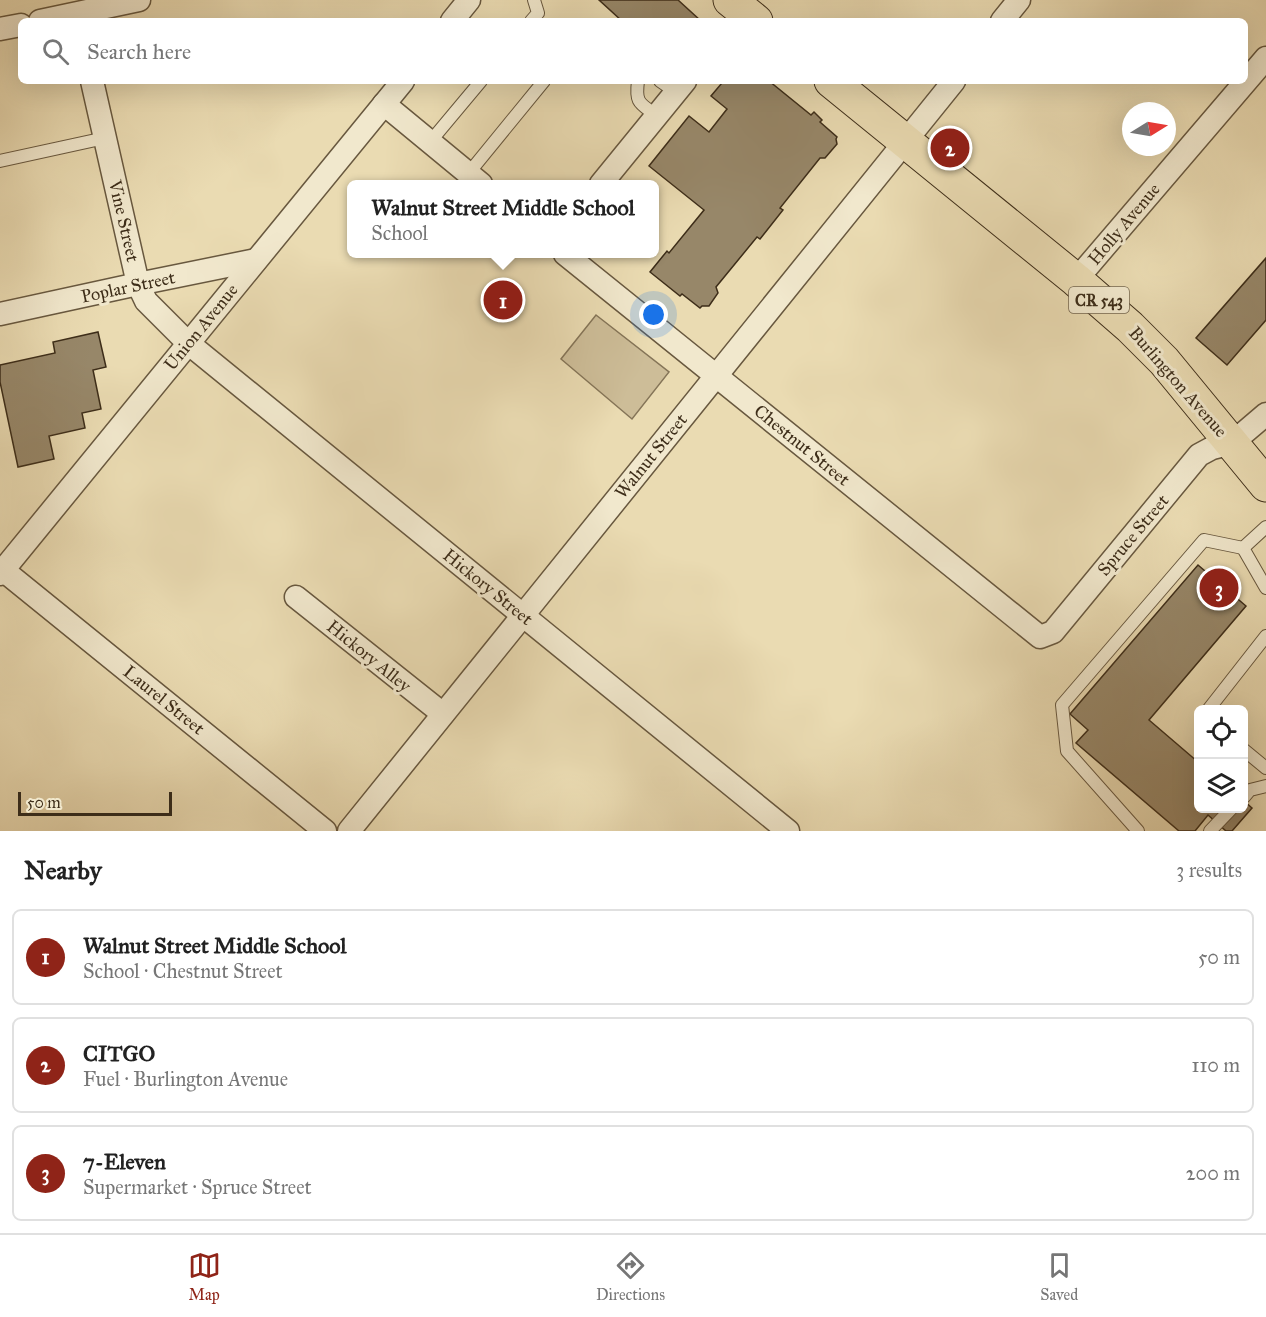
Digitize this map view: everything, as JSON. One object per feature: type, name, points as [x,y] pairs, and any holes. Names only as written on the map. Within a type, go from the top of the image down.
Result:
[{"type":"main road","name":"Burlington Avenue","points":[[835,84],[1076,280],[1147,343],[1266,485]]},
{"type":"street","points":[[51,18],[139,0]]},
{"type":"street","points":[[454,18],[469,0]]},
{"type":"street","points":[[1004,18],[1019,0]]},
{"type":"street","points":[[0,30],[18,26]]},
{"type":"street","name":"Holly Avenue","points":[[1248,79],[1266,58]]},
{"type":"street","name":"Vine Street","points":[[93,84],[138,284],[146,301],[188,343]]},
{"type":"street","name":"Union Avenue","points":[[2,572],[401,84]]},
{"type":"street","name":"Walnut Street","points":[[349,831],[952,84]]},
{"type":"street","name":"Holly Avenue","points":[[1076,280],[1244,84]]},
{"type":"street","points":[[604,180],[657,116],[674,85]]},
{"type":"street","points":[[384,104],[474,179]]},
{"type":"street","name":"Chestnut Street","points":[[570,258],[1040,637]]},
{"type":"street","name":"Poplar Street","points":[[0,314],[256,260]]},
{"type":"street","name":"Hickory Street","points":[[188,343],[788,831]]},
{"type":"street","points":[[1232,443],[1266,414]]},
{"type":"street","name":"Spruce Street","points":[[1040,637],[1053,632],[1199,455],[1212,447],[1232,443]]},
{"type":"street","name":"Laurel Street","points":[[2,572],[325,831]]},
{"type":"street","name":"Hickory Alley","points":[[296,597],[443,714]]},
{"type":"lane","points":[[534,0],[538,13],[534,18]]},
{"type":"lane","points":[[430,142],[478,84]]},
{"type":"lane","points":[[474,179],[542,84]]},
{"type":"lane","points":[[638,84],[636,93],[639,103],[657,116]]},
{"type":"lane","points":[[0,161],[105,138]]},
{"type":"lane","points":[[1243,548],[1266,527]]},
{"type":"lane","points":[[1138,831],[1067,751],[1062,705],[1204,540],[1243,548],[1266,588]]},
{"type":"lane","points":[[1212,705],[1266,636]]},
{"type":"lane","points":[[1248,753],[1266,768]]},
{"type":"lane","points":[[1248,792],[1266,786]]},
{"type":"lane","points":[[1210,831],[1227,813]]},
{"type":"shaded area","points":[[596,315],[669,372],[632,419],[561,359]]},
{"type":"building","points":[[599,0],[678,0],[698,18],[619,18]]},
{"type":"building","points":[[721,84],[773,84],[811,115],[814,112],[822,120],[820,122],[837,137],[837,144],[825,158],[820,158],[780,208],[783,210],[760,239],[757,237],[716,287],[718,293],[709,306],[700,308],[682,294],[680,296],[650,272],[667,251],[669,253],[704,210],[649,166],[689,116],[709,132],[727,109],[711,96]]},
{"type":"building","points":[[1266,258],[1266,320],[1227,365],[1196,338]]},
{"type":"building","points":[[98,332],[106,367],[93,370],[101,409],[82,413],[85,428],[49,436],[54,459],[18,467],[0,382],[0,365],[55,353],[53,342]]},
{"type":"building","points":[[1198,565],[1246,606],[1149,720],[1194,759],[1194,813],[1248,813],[1232,831],[1226,831],[1208,815],[1195,831],[1179,831],[1076,743],[1088,730],[1070,714]]},
{"type":"place","name":"CITGO","points":[[950,148]]},
{"type":"place","name":"Walnut Street Middle School","points":[[503,300]]},
{"type":"place","name":"7-Eleven","points":[[1219,588]]}]
